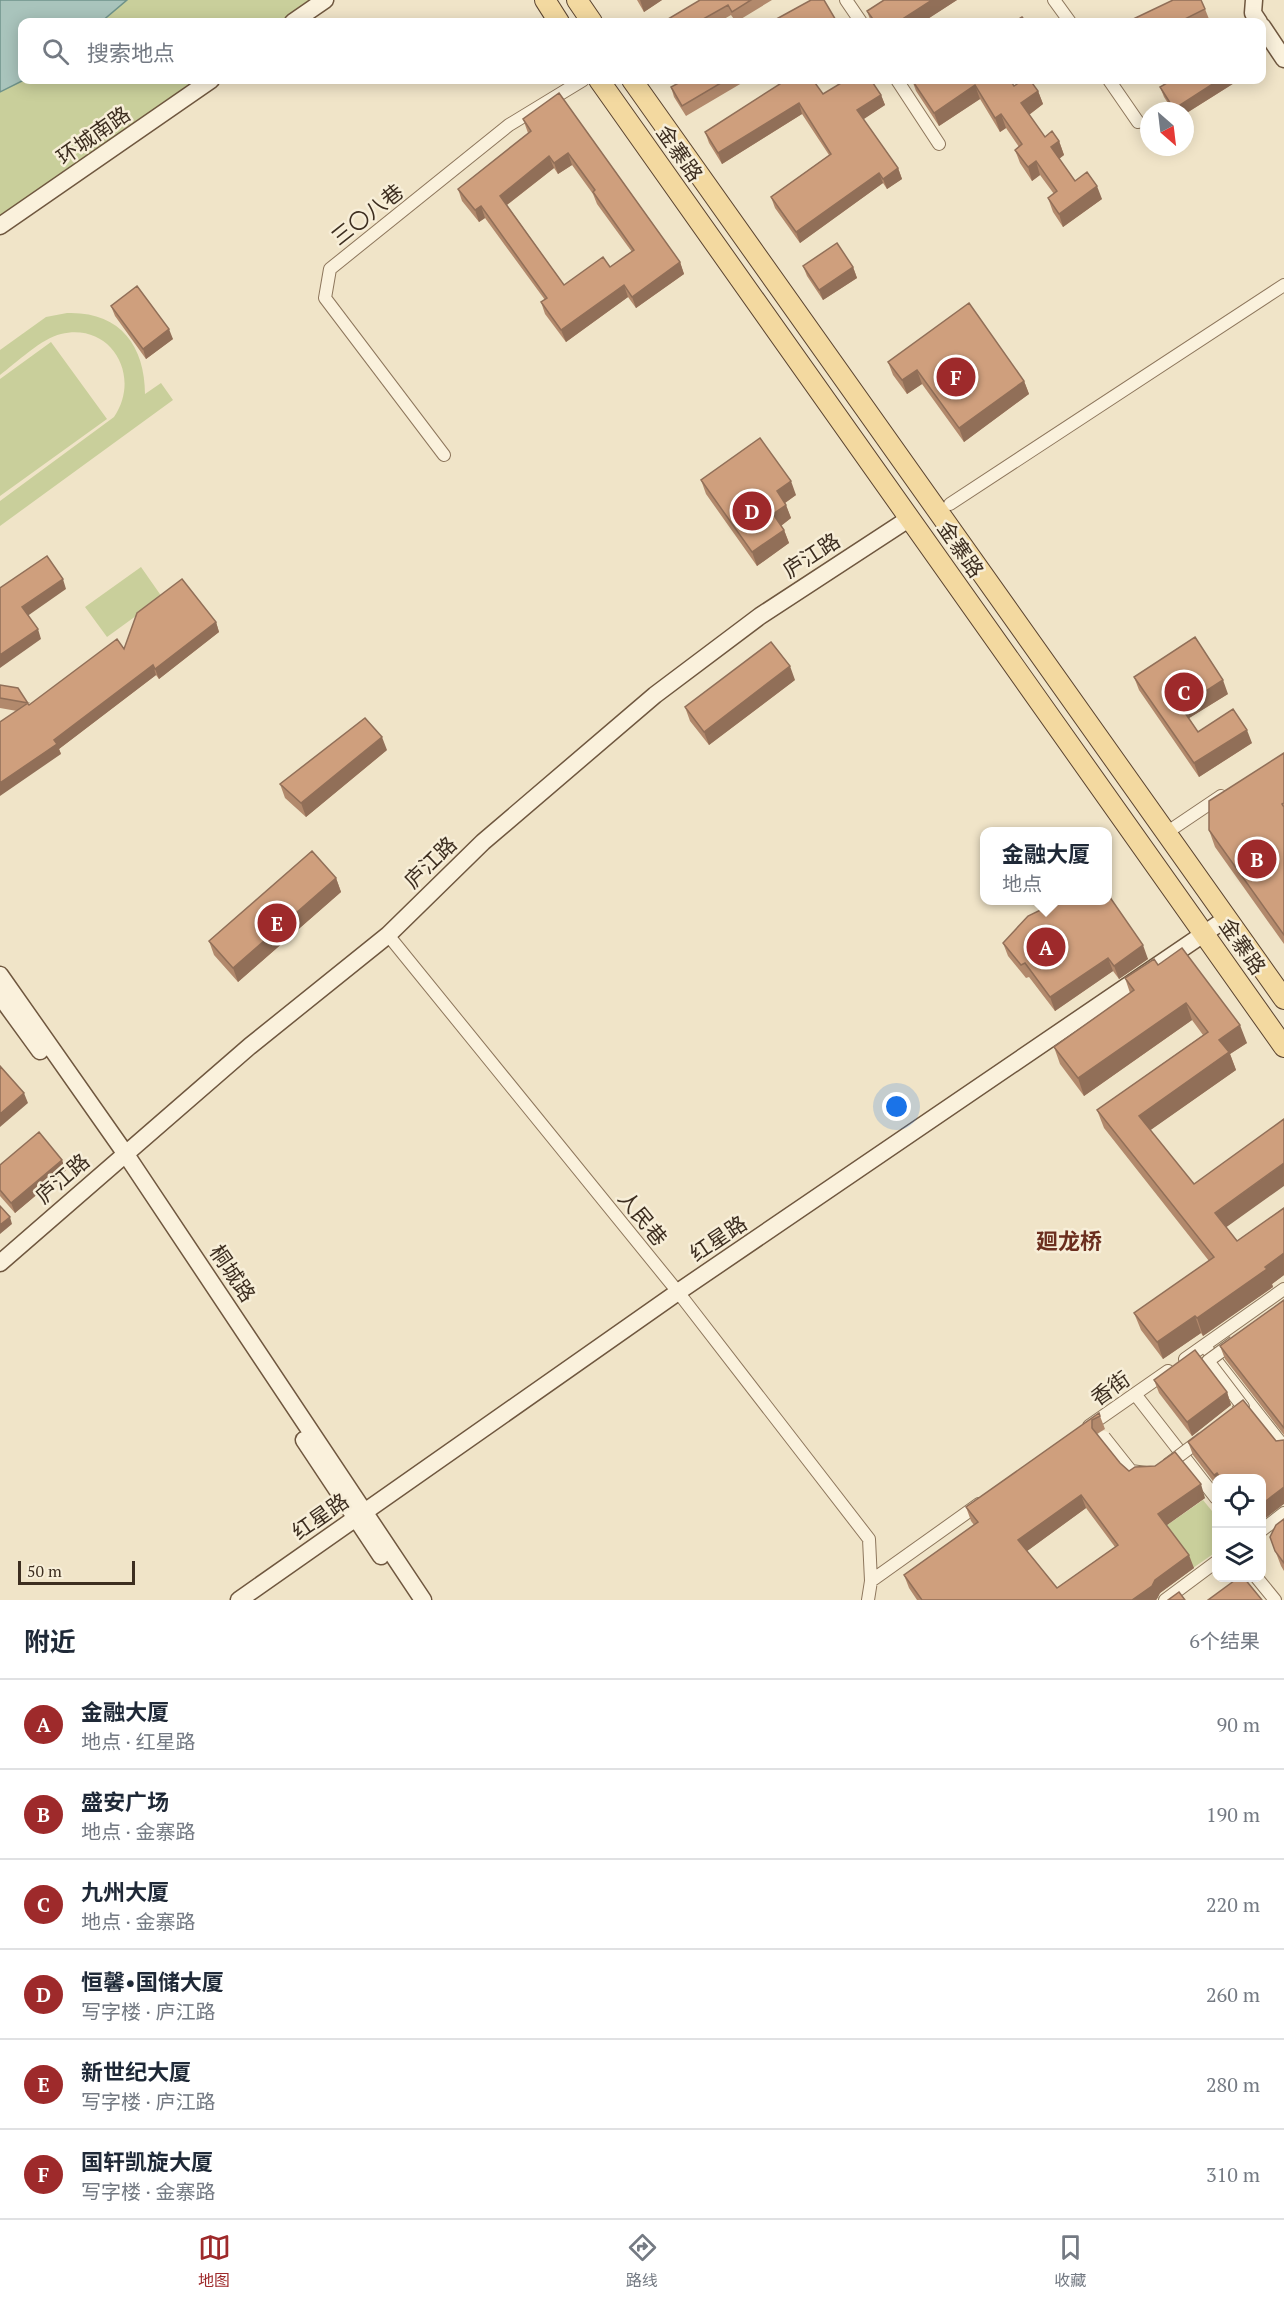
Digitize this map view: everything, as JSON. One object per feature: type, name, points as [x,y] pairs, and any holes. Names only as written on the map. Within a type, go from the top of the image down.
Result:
[{"type":"main road","points":[[545,0],[557,18]]},
{"type":"main road","points":[[578,0],[589,18]]},
{"type":"main road","name":"金寨路","points":[[602,84],[1284,1047]]},
{"type":"main road","name":"金寨路","points":[[635,84],[1284,999]]},
{"type":"street","points":[[299,18],[325,0]]},
{"type":"street","points":[[846,0],[858,18]]},
{"type":"street","points":[[1054,0],[1067,18]]},
{"type":"street","points":[[1254,0],[1253,13],[1256,18]]},
{"type":"street","points":[[1266,33],[1284,59]]},
{"type":"street","name":"环城南路","points":[[0,226],[205,84]]},
{"type":"street","name":"三〇八巷","points":[[444,455],[325,298],[330,269],[509,125],[576,84]]},
{"type":"street","points":[[900,84],[939,144]]},
{"type":"street","points":[[1111,84],[1138,122]]},
{"type":"street","points":[[950,504],[1284,285]]},
{"type":"street","name":"庐江路","points":[[0,1263],[250,1046],[388,934],[483,842],[655,695],[760,616],[910,518]]},
{"type":"street","points":[[1175,827],[1233,788]]},
{"type":"street","name":"红星路","points":[[239,1600],[678,1292],[1227,918]]},
{"type":"street","name":"人民巷","points":[[388,934],[678,1292],[869,1539],[871,1581],[868,1600]]},
{"type":"street","name":"桐城路","points":[[0,975],[361,1516],[423,1600]]},
{"type":"street","name":"桐城路","points":[[0,996],[121,1156]]},
{"type":"street","name":"香街","points":[[1078,1434],[1204,1345],[1282,1294]]},
{"type":"street","points":[[1104,1437],[1119,1452],[1131,1471],[1156,1473],[1243,1407],[1208,1361],[1246,1334]]},
{"type":"street","points":[[1204,1345],[1284,1447]]},
{"type":"street","points":[[1135,1394],[1154,1427],[1212,1493]]},
{"type":"street","points":[[871,1581],[993,1494]]},
{"type":"street","points":[[1265,1528],[1284,1513]]},
{"type":"street","name":"桐城路","points":[[361,1516],[410,1600]]},
{"type":"street","points":[[1165,1600],[1212,1565]]},
{"type":"street","points":[[1260,1582],[1275,1600]]},
{"type":"green space","points":[[0,0],[310,0],[285,18],[18,18],[18,84],[195,84],[0,220]]},
{"type":"green space","points":[[67,313],[101,318],[126,334],[140,360],[145,394],[161,383],[173,400],[0,526],[0,501],[114,417],[122,401],[125,385],[123,370],[117,356],[107,344],[94,336],[79,332],[61,334],[46,340],[0,375],[0,350],[46,317]]},
{"type":"green space","points":[[51,342],[107,419],[0,496],[0,379]]},
{"type":"green space","points":[[141,567],[162,597],[107,637],[85,607]]},
{"type":"green space","points":[[1203,1500],[1212,1511],[1212,1555],[1193,1568],[1163,1528]]},
{"type":"water","points":[[0,0],[127,0],[106,18],[18,18],[18,83],[0,92]]},
{"type":"building","points":[[700,0],[751,0],[732,12],[728,5],[705,18],[670,18]]},
{"type":"building","points":[[811,0],[824,0],[835,18],[778,18]]},
{"type":"building","points":[[884,0],[932,0],[904,18],[872,18],[867,11]]},
{"type":"building","points":[[1173,0],[1201,0],[1205,9],[1187,18],[1135,18]]},
{"type":"building","points":[[677,84],[719,84],[682,106],[671,87]]},
{"type":"building","points":[[780,84],[816,84],[823,94],[839,84],[874,84],[881,95],[857,110],[898,168],[883,179],[879,173],[796,232],[771,197],[831,154],[799,103],[718,153],[705,132]]},
{"type":"building","points":[[915,84],[1013,84],[1014,86],[1033,84],[1038,91],[1021,103],[1045,137],[1052,131],[1059,141],[1051,147],[1075,181],[1087,172],[1097,186],[1059,214],[1048,198],[1057,191],[1036,161],[1028,167],[1015,150],[1022,144],[1001,114],[995,118],[975,85],[934,113]]},
{"type":"building","points":[[1165,84],[1213,84],[1185,102],[1170,102],[1160,87]]},
{"type":"building","points":[[559,93],[680,262],[632,297],[624,285],[561,330],[541,302],[547,298],[481,206],[475,210],[458,189],[531,131],[523,119]],"holes":[[[568,153],[595,190],[593,192],[634,250],[610,267],[603,257],[564,285],[500,196],[549,156],[554,163]]]},
{"type":"building","points":[[837,243],[853,267],[819,290],[803,266]]},
{"type":"building","points":[[137,286],[169,329],[143,349],[111,306]]},
{"type":"building","points":[[969,303],[1024,381],[959,428],[917,370],[902,380],[888,362]]},
{"type":"building","points":[[760,438],[791,481],[777,491],[786,505],[773,514],[784,530],[752,552],[701,480]]},
{"type":"building","points":[[47,556],[63,579],[22,607],[38,629],[0,655],[0,588]]},
{"type":"building","points":[[182,579],[216,622],[155,669],[153,665],[54,740],[57,744],[0,783],[0,722],[28,703],[29,705],[117,639],[124,649],[137,613]]},
{"type":"building","points":[[1195,637],[1223,680],[1181,707],[1198,732],[1233,709],[1247,730],[1194,763],[1134,677]]},
{"type":"building","points":[[771,642],[790,666],[704,732],[685,707]]},
{"type":"building","points":[[0,685],[18,688],[28,703],[0,698]]},
{"type":"building","points":[[365,718],[382,737],[301,803],[280,784]]},
{"type":"building","points":[[1284,753],[1284,803],[1282,804],[1284,807],[1284,935],[1209,830],[1209,801]]},
{"type":"building","points":[[312,851],[336,878],[233,968],[209,941]]},
{"type":"building","points":[[1112,900],[1143,945],[1114,966],[1108,958],[1050,997],[1025,963],[1021,965],[1003,943],[1028,916],[1051,905],[1112,905]]},
{"type":"building","points":[[1182,948],[1240,1025],[1219,1040],[1229,1052],[1139,1116],[1194,1184],[1284,1119],[1284,1163],[1215,1213],[1237,1241],[1284,1208],[1284,1253],[1265,1267],[1267,1269],[1197,1318],[1195,1316],[1157,1342],[1134,1313],[1214,1257],[1097,1110],[1208,1032],[1186,1003],[1078,1078],[1054,1047],[1134,990],[1125,978],[1154,959],[1158,965]]},
{"type":"building","points":[[0,1066],[24,1093],[0,1114]]},
{"type":"building","points":[[39,1132],[62,1160],[11,1203],[0,1190],[0,1165]]},
{"type":"building","points":[[0,1206],[10,1217],[0,1225]]},
{"type":"building","points":[[1284,1300],[1284,1428],[1220,1346]]},
{"type":"building","points":[[1195,1350],[1227,1392],[1187,1422],[1154,1380]]},
{"type":"building","points":[[1243,1400],[1276,1441],[1284,1440],[1284,1487],[1266,1501],[1266,1474],[1213,1474],[1188,1442]]},
{"type":"building","points":[[1099,1413],[1100,1416],[1092,1420],[1092,1428],[1129,1471],[1135,1467],[1155,1466],[1175,1452],[1201,1484],[1158,1514],[1189,1555],[1132,1600],[922,1600],[904,1575],[978,1522],[966,1507]],"holes":[[[1081,1495],[1118,1545],[1057,1588],[1018,1540]]]},
{"type":"building","points":[[1284,1519],[1284,1563],[1275,1551],[1270,1537],[1276,1525]]},
{"type":"building","points":[[1233,1582],[1247,1582],[1262,1600],[1208,1600]]},
{"type":"building","points":[[1179,1592],[1185,1600],[1168,1600]]},
{"type":"place","name":"国轩凯旋大厦","points":[[956,377]]},
{"type":"place","name":"恒馨•国储大厦","points":[[752,511]]},
{"type":"place","name":"九州大厦","points":[[1184,692]]},
{"type":"place","name":"盛安广场","points":[[1257,859]]},
{"type":"place","name":"新世纪大厦","points":[[277,923]]},
{"type":"place","name":"金融大厦","points":[[1046,947]]},
{"type":"district","name":"廻龙桥","points":[[1069,1240]]}]
